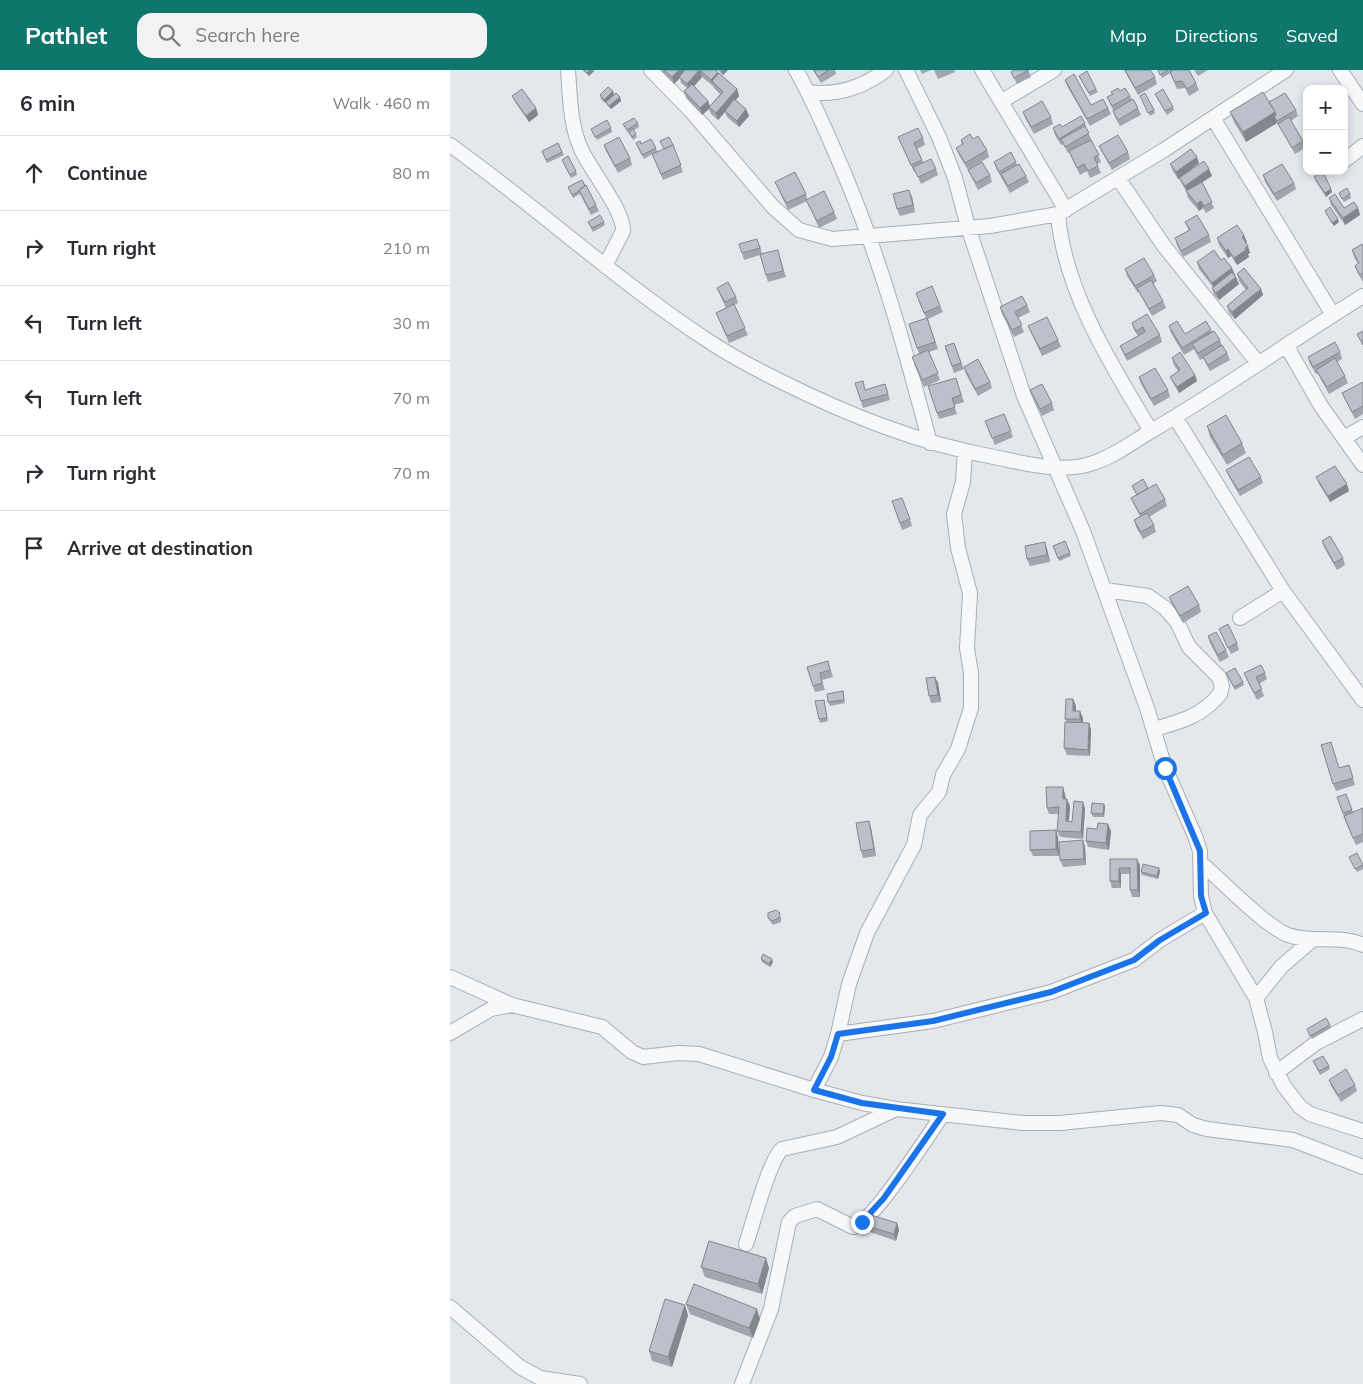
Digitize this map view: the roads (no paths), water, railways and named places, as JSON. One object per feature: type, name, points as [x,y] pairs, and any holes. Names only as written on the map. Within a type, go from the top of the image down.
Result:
[{"type":"street","points":[[568,70],[572,121],[578,143],[623,225],[623,230],[605,266]]},
{"type":"street","points":[[651,70],[703,125],[773,207],[799,230],[832,239],[1025,221],[1062,212],[1286,70]]},
{"type":"street","points":[[796,70],[821,115],[869,236],[930,443]]},
{"type":"street","points":[[808,92],[835,93],[858,85],[886,70]]},
{"type":"street","points":[[906,70],[939,137],[955,178],[968,227],[1024,396],[1080,523],[1154,729],[1165,768],[1196,836],[1201,863],[1201,896],[1206,913],[1256,998],[1266,1032],[1270,1058],[1276,1073],[1300,1107],[1310,1114],[1363,1131]]},
{"type":"street","points":[[982,70],[1002,101],[1062,212],[1060,243],[1070,274],[1109,357],[1151,431]]},
{"type":"street","points":[[1002,101],[1054,70]]},
{"type":"street","points":[[1340,70],[1363,104]]},
{"type":"street","points":[[1213,118],[1333,315]]},
{"type":"street","points":[[450,145],[605,266],[695,332],[734,357],[846,412],[930,443],[966,452],[1054,466],[1081,467],[1093,463],[1176,417],[1363,296]]},
{"type":"street","points":[[1348,158],[1363,146]]},
{"type":"street","points":[[1118,178],[1164,246],[1258,364]]},
{"type":"street","points":[[1286,345],[1321,406],[1363,465]]},
{"type":"street","points":[[1176,417],[1283,591],[1363,700]]},
{"type":"street","points":[[1344,438],[1363,427]]},
{"type":"street","points":[[814,1090],[831,1057],[849,984],[864,940],[914,845],[920,815],[939,792],[944,775],[958,749],[971,708],[971,673],[967,648],[970,593],[958,548],[954,514],[963,482],[966,452]]},
{"type":"street","points":[[1105,590],[1148,596],[1159,603],[1177,622],[1192,650],[1219,677],[1222,686],[1214,701],[1190,719],[1154,729]]},
{"type":"street","points":[[1240,618],[1283,591]]},
{"type":"street","points":[[1201,863],[1286,934],[1312,940],[1357,942],[1363,931]]},
{"type":"street","points":[[838,1034],[933,1021],[1051,992],[1134,960],[1160,940],[1206,913]]},
{"type":"street","points":[[1256,998],[1282,966],[1312,940]]},
{"type":"street","points":[[450,978],[512,1005],[602,1027],[632,1052],[643,1056],[678,1052],[700,1054],[814,1090],[896,1109],[970,1118],[1042,1123],[1168,1114],[1178,1115],[1193,1125],[1207,1129],[1293,1140],[1363,1167]]},
{"type":"street","points":[[450,1033],[491,1009],[512,1005]]},
{"type":"street","points":[[1276,1073],[1316,1043],[1363,1019]]},
{"type":"street","points":[[746,1244],[777,1153],[782,1149],[837,1137],[896,1109]]},
{"type":"street","points":[[742,1384],[771,1309],[789,1222],[795,1216],[817,1209],[853,1227],[857,1226],[870,1215],[884,1198],[943,1114]]},
{"type":"street","points":[[450,1307],[520,1367],[540,1378],[580,1384]]}]
